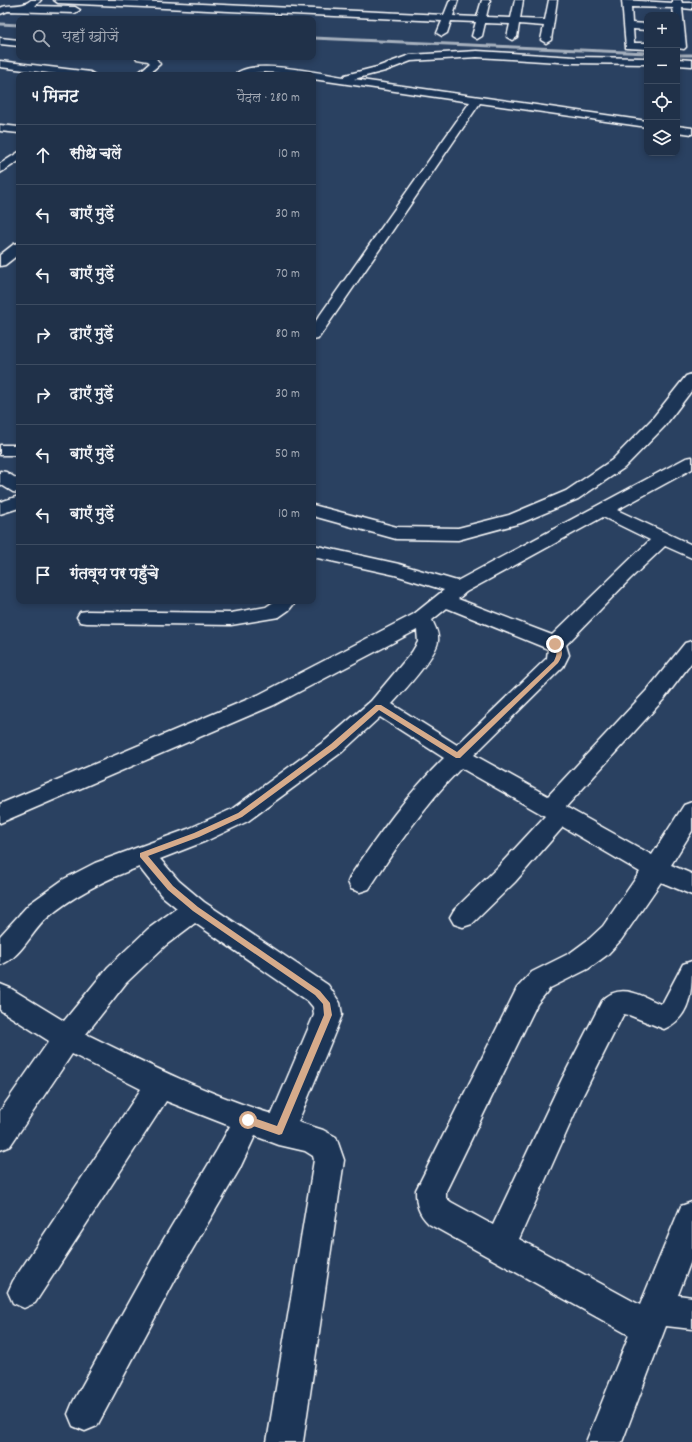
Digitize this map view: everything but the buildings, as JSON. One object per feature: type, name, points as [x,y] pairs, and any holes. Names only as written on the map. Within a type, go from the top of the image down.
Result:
[{"type":"street","points":[[27,8],[37,0]]},
{"type":"street","points":[[58,0],[218,4],[281,10],[313,15],[350,9],[381,14],[549,23]]},
{"type":"street","points":[[250,8],[256,0]]},
{"type":"street","points":[[281,10],[288,0]]},
{"type":"street","points":[[313,15],[322,0]]},
{"type":"street","points":[[442,33],[454,0]]},
{"type":"street","points":[[477,36],[486,0]]},
{"type":"street","points":[[512,37],[519,0]]},
{"type":"street","points":[[546,40],[552,0]]},
{"type":"street","points":[[86,11],[96,1]]},
{"type":"street","points":[[644,46],[629,46],[626,2],[677,3],[692,6]]},
{"type":"street","points":[[409,29],[418,5]]},
{"type":"street","points":[[0,11],[7,8],[27,8],[205,16]]},
{"type":"street","points":[[341,26],[350,9]]},
{"type":"street","points":[[628,26],[644,27]]},
{"type":"street","points":[[680,28],[692,29]]},
{"type":"street","points":[[0,41],[16,43]]},
{"type":"street","points":[[680,47],[692,48]]},
{"type":"street","points":[[336,80],[381,69],[410,58],[470,54],[574,60],[644,61]]},
{"type":"street","points":[[145,72],[155,64],[152,60]]},
{"type":"street","points":[[680,62],[692,63]]},
{"type":"street","points":[[0,64],[65,72]]},
{"type":"street","points":[[247,72],[265,69],[286,72]]},
{"type":"street","points":[[316,77],[644,124]]},
{"type":"street","points":[[316,332],[477,100]]},
{"type":"street","points":[[0,128],[16,130]]},
{"type":"street","points":[[680,129],[691,129]]},
{"type":"street","points":[[0,169],[16,158]]},
{"type":"street","points":[[0,262],[16,249]]},
{"type":"street","points":[[316,511],[396,533],[458,534],[515,519],[572,495],[618,464],[658,423],[692,379]]},
{"type":"street","points":[[0,450],[16,450]]},
{"type":"street","points":[[0,814],[266,700],[421,619],[452,594],[602,510],[643,490],[692,462]]},
{"type":"street","points":[[0,476],[16,486]]},
{"type":"street","points":[[0,509],[16,502]]},
{"type":"street","points":[[602,510],[692,552]]},
{"type":"street","points":[[555,644],[623,575],[663,538]]},
{"type":"street","points":[[316,552],[399,570],[555,644],[560,649],[560,655],[556,662],[434,781],[395,830],[360,882]]},
{"type":"street","points":[[87,616],[231,619],[272,613],[284,604]]},
{"type":"street","points":[[0,954],[38,911],[73,886],[104,870],[197,835],[240,815],[334,746],[379,706],[421,655],[428,642],[427,630],[421,619]]},
{"type":"street","points":[[463,916],[506,875],[555,812],[656,694],[692,648]]},
{"type":"street","points":[[379,706],[458,756],[555,812],[656,869],[692,884]]},
{"type":"street","points":[[692,811],[656,869],[612,933],[579,961],[541,980],[527,996],[430,1190],[431,1204],[440,1213],[500,1246],[652,1317],[692,1313]]},
{"type":"street","points":[[143,855],[170,888],[195,909],[318,993],[326,1003],[328,1015],[279,1131]]},
{"type":"street","points":[[0,1136],[67,1038],[117,975],[157,937],[195,909]]},
{"type":"street","points":[[500,1246],[572,1088],[612,1009],[618,1002],[630,1002],[651,1014],[664,1017],[673,1010],[692,972]]},
{"type":"street","points":[[0,996],[67,1038],[160,1085],[248,1120],[279,1131],[313,1140],[325,1147],[329,1160],[285,1442]]},
{"type":"street","points":[[24,1292],[160,1085]]},
{"type":"street","points":[[85,1414],[170,1258],[228,1160],[248,1120]]},
{"type":"street","points":[[604,1442],[692,1217]]},
{"type":"waterway","points":[[0,24],[16,25]]},
{"type":"waterway","points":[[316,38],[644,53]]},
{"type":"waterway","points":[[680,55],[692,55]]},
{"type":"route","points":[[248,1120],[279,1131],[328,1015],[326,1003],[318,993],[195,909],[170,888],[143,855],[197,835],[240,815],[334,746],[379,706],[458,756],[556,662],[560,655],[560,649],[555,644]]}]
